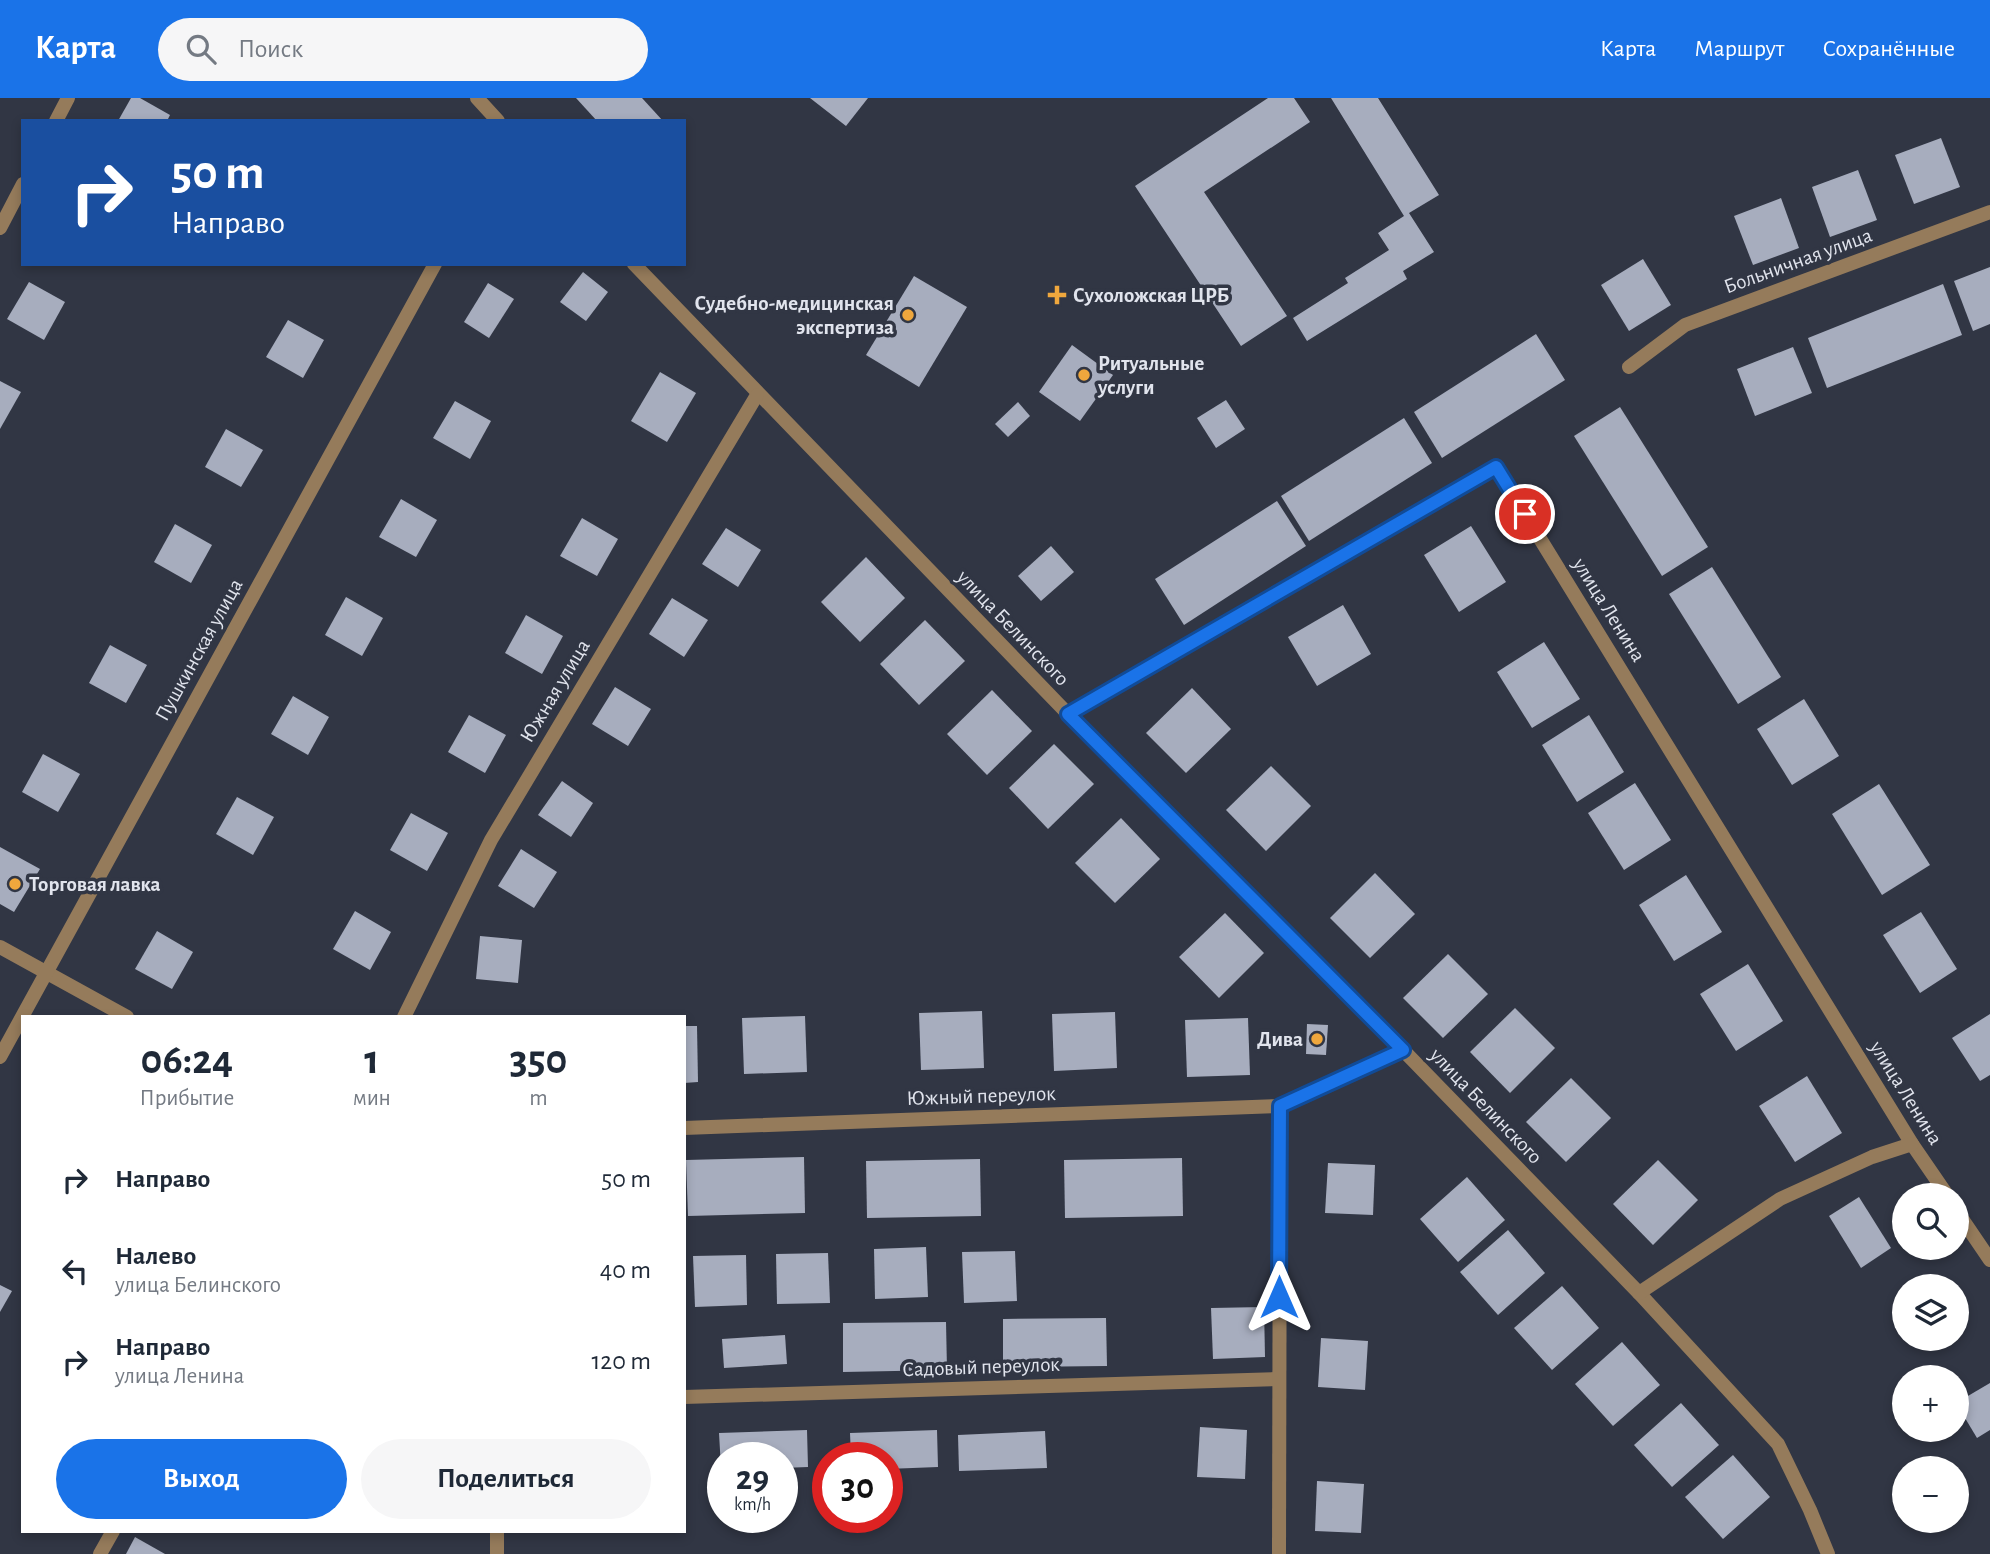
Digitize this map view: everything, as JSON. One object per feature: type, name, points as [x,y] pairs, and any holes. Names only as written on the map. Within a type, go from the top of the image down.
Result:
[{"type":"street","points":[[57,119],[68,98]]},
{"type":"street","points":[[477,98],[496,119]]},
{"type":"street","points":[[0,228],[21,188]]},
{"type":"street","name":"Больничная улица","points":[[1629,367],[1685,325],[1990,212]]},
{"type":"street","name":"Пушкинская улица","points":[[23,1015],[434,266]]},
{"type":"street","name":"улица Белинского","points":[[636,266],[757,395],[1068,714],[1403,1050],[1639,1293],[1778,1444],[1828,1554]]},
{"type":"street","name":"Южная улица","points":[[405,1015],[491,840],[757,395]]},
{"type":"street","name":"улица Ленина","points":[[1068,714],[1496,467],[1912,1144],[1939,1183]]},
{"type":"street","points":[[0,947],[124,1015]]},
{"type":"street","name":"Пушкинская улица","points":[[0,1057],[21,1019]]},
{"type":"street","points":[[1279,1554],[1280,1106],[1403,1050]]},
{"type":"street","name":"Южный переулок","points":[[686,1128],[1280,1106]]},
{"type":"street","points":[[1639,1293],[1780,1199],[1872,1157],[1912,1144]]},
{"type":"street","points":[[1969,1229],[1990,1260]]},
{"type":"street","name":"Садовый переулок","points":[[686,1396],[1279,1379]]},
{"type":"street","points":[[100,1554],[112,1533]]},
{"type":"street","points":[[497,1533],[497,1554]]},
{"type":"building","points":[[131,98],[140,98],[170,115],[168,119],[119,119]]},
{"type":"building","points":[[576,98],[642,98],[661,119],[595,119]]},
{"type":"building","points":[[810,98],[868,98],[846,126]]},
{"type":"building","points":[[1268,98],[1294,98],[1310,122],[1204,192],[1287,316],[1241,346],[1135,186]]},
{"type":"building","points":[[1331,98],[1378,98],[1439,195],[1409,213],[1434,252],[1403,271],[1407,279],[1307,341],[1293,318],[1348,283],[1345,278],[1389,250],[1378,233],[1404,216]]},
{"type":"building","points":[[1941,138],[1960,187],[1914,204],[1895,155]]},
{"type":"building","points":[[1858,170],[1877,220],[1830,237],[1812,187]]},
{"type":"building","points":[[1781,198],[1799,248],[1753,265],[1734,216]]},
{"type":"building","points":[[1643,259],[1671,305],[1629,331],[1601,285]]},
{"type":"building","points":[[1990,267],[1990,324],[1973,331],[1954,281]]},
{"type":"building","points":[[583,272],[608,292],[586,321],[560,302]]},
{"type":"building","points":[[914,276],[967,307],[919,387],[866,355]]},
{"type":"building","points":[[29,282],[65,302],[44,340],[7,319]]},
{"type":"building","points":[[488,283],[514,299],[489,338],[464,322]]},
{"type":"building","points":[[1943,284],[1962,335],[1827,388],[1808,338]]},
{"type":"building","points":[[288,320],[324,340],[303,378],[266,357]]},
{"type":"building","points":[[1536,334],[1565,380],[1442,458],[1414,412]]},
{"type":"building","points":[[1072,345],[1113,375],[1080,421],[1039,392]]},
{"type":"building","points":[[1793,347],[1812,393],[1755,416],[1737,369]]},
{"type":"building","points":[[660,372],[696,393],[667,442],[631,421]]},
{"type":"building","points":[[0,381],[21,392],[0,429]]},
{"type":"building","points":[[1226,400],[1245,429],[1216,448],[1197,418]]},
{"type":"building","points":[[455,401],[491,421],[470,459],[433,438]]},
{"type":"building","points":[[1018,402],[1030,416],[1008,437],[995,424]]},
{"type":"building","points":[[1620,407],[1708,547],[1662,576],[1574,436]]},
{"type":"building","points":[[1404,418],[1432,463],[1309,541],[1281,496]]},
{"type":"building","points":[[226,429],[263,450],[241,487],[205,467]]},
{"type":"building","points":[[401,499],[437,520],[416,557],[379,537]]},
{"type":"building","points":[[1277,501],[1306,546],[1184,625],[1155,579]]},
{"type":"building","points":[[582,518],[618,539],[597,576],[560,556]]},
{"type":"building","points":[[175,524],[212,545],[191,583],[154,562]]},
{"type":"building","points":[[1471,526],[1506,582],[1459,612],[1424,555]]},
{"type":"building","points":[[726,528],[761,550],[738,587],[702,564]]},
{"type":"building","points":[[1051,546],[1074,572],[1041,601],[1018,576]]},
{"type":"building","points":[[866,557],[905,598],[860,642],[821,602]]},
{"type":"building","points":[[1712,567],[1781,677],[1738,704],[1669,594]]},
{"type":"building","points":[[346,597],[383,618],[362,656],[325,635]]},
{"type":"building","points":[[672,598],[708,620],[684,657],[649,634]]},
{"type":"building","points":[[1343,605],[1371,654],[1317,686],[1288,637]]},
{"type":"building","points":[[526,615],[563,636],[542,674],[505,653]]},
{"type":"building","points":[[925,620],[965,661],[919,705],[880,664]]},
{"type":"building","points":[[1544,642],[1580,699],[1532,728],[1497,672]]},
{"type":"building","points":[[110,645],[147,665],[126,703],[89,683]]},
{"type":"building","points":[[615,687],[651,709],[628,746],[592,724]]},
{"type":"building","points":[[1192,688],[1231,729],[1186,773],[1146,733]]},
{"type":"building","points":[[992,690],[1032,731],[987,775],[947,734]]},
{"type":"building","points":[[293,696],[329,717],[308,755],[271,734]]},
{"type":"building","points":[[1804,699],[1839,756],[1792,785],[1757,729]]},
{"type":"building","points":[[469,715],[506,735],[485,773],[448,752]]},
{"type":"building","points":[[1589,715],[1624,772],[1577,802],[1542,745]]},
{"type":"building","points":[[1054,744],[1094,784],[1048,829],[1009,788]]},
{"type":"building","points":[[43,754],[80,774],[58,812],[22,792]]},
{"type":"building","points":[[1271,766],[1311,806],[1266,851],[1226,810]]},
{"type":"building","points":[[562,781],[593,803],[571,837],[538,815]]},
{"type":"building","points":[[1635,783],[1671,840],[1624,870],[1588,813]]},
{"type":"building","points":[[1879,784],[1930,865],[1882,895],[1832,814]]},
{"type":"building","points":[[237,797],[274,817],[253,855],[216,834]]},
{"type":"building","points":[[411,813],[448,833],[427,871],[390,850]]},
{"type":"building","points":[[1121,818],[1160,859],[1115,903],[1075,863]]},
{"type":"building","points":[[0,847],[40,869],[14,912],[0,904]]},
{"type":"building","points":[[521,849],[557,872],[534,908],[498,886]]},
{"type":"building","points":[[1375,873],[1415,914],[1370,958],[1330,918]]},
{"type":"building","points":[[1686,875],[1722,932],[1674,961],[1639,905]]},
{"type":"building","points":[[355,911],[391,932],[370,970],[333,949]]},
{"type":"building","points":[[1921,912],[1957,969],[1920,993],[1883,935]]},
{"type":"building","points":[[1225,913],[1264,953],[1219,998],[1179,957]]},
{"type":"building","points":[[157,931],[193,952],[172,989],[135,969]]},
{"type":"building","points":[[480,936],[522,940],[518,983],[476,979]]},
{"type":"building","points":[[1448,954],[1488,994],[1443,1038],[1403,998]]},
{"type":"building","points":[[1748,964],[1783,1021],[1736,1051],[1700,994]]},
{"type":"building","points":[[1515,1008],[1555,1048],[1510,1093],[1470,1052]]},
{"type":"building","points":[[982,1011],[984,1068],[921,1070],[919,1013]]},
{"type":"building","points":[[1115,1012],[1117,1068],[1054,1071],[1052,1014]]},
{"type":"building","points":[[1990,1014],[1990,1075],[1980,1081],[1952,1038]]},
{"type":"building","points":[[805,1016],[807,1072],[744,1074],[742,1018]]},
{"type":"building","points":[[1248,1018],[1250,1075],[1187,1077],[1185,1020]]},
{"type":"building","points":[[1307,1024],[1328,1025],[1326,1055],[1306,1054]]},
{"type":"building","points":[[686,1026],[697,1026],[698,1082],[686,1083]]},
{"type":"building","points":[[1807,1076],[1842,1133],[1795,1162],[1759,1106]]},
{"type":"building","points":[[1571,1078],[1611,1118],[1566,1162],[1526,1122]]},
{"type":"building","points":[[804,1157],[805,1213],[688,1216],[686,1160]]},
{"type":"building","points":[[1182,1158],[1183,1216],[1065,1218],[1064,1160]]},
{"type":"building","points":[[980,1159],[981,1216],[867,1218],[866,1161]]},
{"type":"building","points":[[1658,1160],[1698,1200],[1653,1245],[1613,1204]]},
{"type":"building","points":[[1328,1163],[1375,1165],[1373,1215],[1325,1213]]},
{"type":"building","points":[[1467,1177],[1505,1220],[1458,1262],[1420,1219]]},
{"type":"building","points":[[1859,1197],[1891,1248],[1861,1268],[1829,1216]]},
{"type":"building","points":[[1508,1230],[1545,1273],[1498,1315],[1460,1272]]},
{"type":"building","points":[[926,1247],[928,1297],[875,1299],[874,1249]]},
{"type":"building","points":[[1015,1251],[1017,1301],[964,1303],[962,1252]]},
{"type":"building","points":[[828,1253],[830,1303],[777,1304],[776,1254]]},
{"type":"building","points":[[746,1255],[747,1305],[695,1307],[693,1256]]},
{"type":"building","points":[[0,1285],[12,1291],[0,1312]]},
{"type":"building","points":[[1562,1286],[1599,1328],[1552,1370],[1514,1328]]},
{"type":"building","points":[[1264,1307],[1265,1357],[1213,1359],[1211,1308]]},
{"type":"building","points":[[1106,1318],[1107,1366],[1003,1367],[1003,1319]]},
{"type":"building","points":[[946,1322],[947,1370],[843,1372],[843,1323]]},
{"type":"building","points":[[785,1335],[787,1364],[724,1368],[722,1339]]},
{"type":"building","points":[[1321,1338],[1368,1341],[1365,1390],[1318,1387]]},
{"type":"building","points":[[1622,1342],[1660,1385],[1613,1426],[1575,1384]]},
{"type":"building","points":[[1990,1383],[1990,1430],[1977,1438],[1969,1425],[1969,1395]]},
{"type":"building","points":[[1681,1403],[1719,1445],[1672,1487],[1634,1445]]},
{"type":"building","points":[[1200,1427],[1247,1430],[1245,1479],[1197,1477]]},
{"type":"building","points":[[807,1430],[808,1467],[798,1467],[798,1442],[720,1442],[719,1433]]},
{"type":"building","points":[[937,1430],[938,1467],[903,1468],[903,1442],[850,1442],[850,1433]]},
{"type":"building","points":[[1045,1431],[1047,1468],[959,1471],[958,1435]]},
{"type":"building","points":[[1733,1455],[1770,1497],[1723,1539],[1685,1497]]},
{"type":"building","points":[[1317,1481],[1364,1484],[1361,1533],[1315,1531]]},
{"type":"building","points":[[135,1537],[165,1554],[126,1554]]},
{"type":"place","name":"Сухоложская ЦРБ","points":[[1057,295]]},
{"type":"place","name":"Судебно-медицинская экспертиза","points":[[908,315]]},
{"type":"place","name":"Ритуальные услуги","points":[[1084,375]]},
{"type":"place","name":"Торговая лавка","points":[[15,884]]},
{"type":"place","name":"Дива","points":[[1317,1039]]},
{"type":"route","points":[[1279,1297],[1280,1106],[1403,1050],[1068,714],[1496,467],[1525,514]]}]
